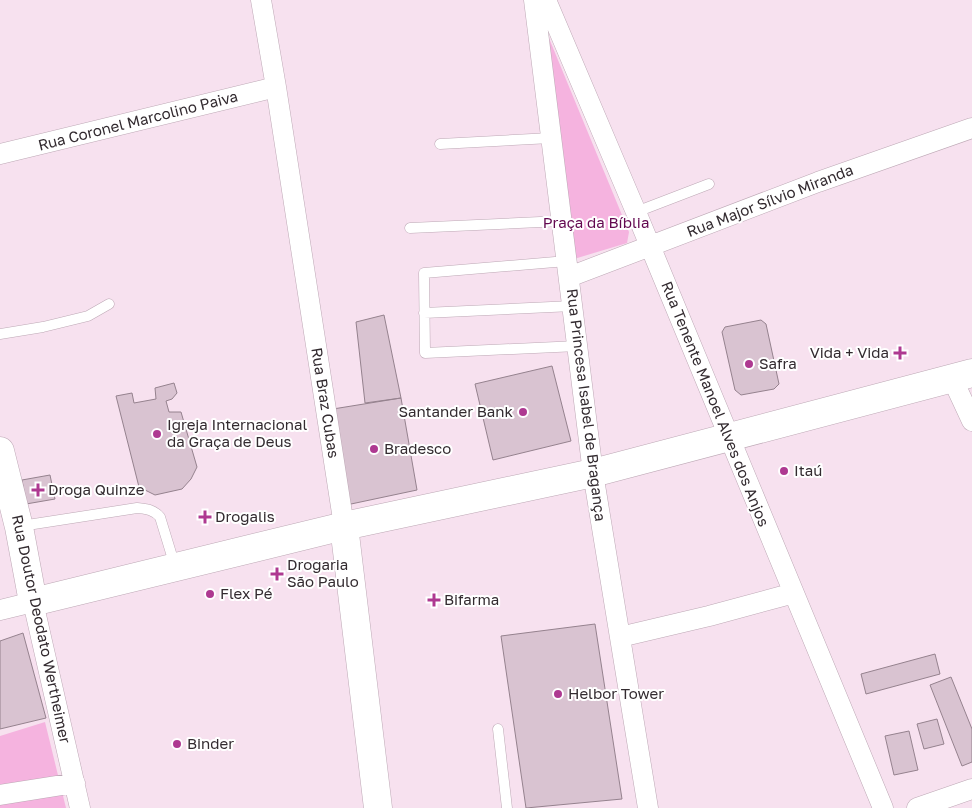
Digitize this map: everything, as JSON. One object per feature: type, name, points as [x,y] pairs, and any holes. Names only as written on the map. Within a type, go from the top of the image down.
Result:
[{"type":"main road","points":[[33,602],[344,526],[593,473],[962,375]]},
{"type":"main road","name":"Rua Doutor Deodato Wertheimer","points":[[0,451],[11,518],[33,602]]},
{"type":"main road","name":"Rua Braz Cubas","points":[[344,526],[378,808]]},
{"type":"street","name":"Rua Braz Cubas","points":[[261,0],[344,526]]},
{"type":"street","name":"Rua Princesa Isabel de Bragança","points":[[534,0],[593,473],[648,808]]},
{"type":"street","name":"Rua Tenente Manoel Alves dos Anjos","points":[[546,0],[883,808]]},
{"type":"street","name":"Rua Coronel Marcolino Paiva","points":[[0,154],[276,87]]},
{"type":"street","name":"Rua Major Sílvio Miranda","points":[[568,269],[650,246],[818,182],[972,128]]},
{"type":"street","points":[[962,375],[972,421]]},
{"type":"street","points":[[620,637],[794,593]]},
{"type":"street","points":[[0,610],[33,602]]},
{"type":"street","name":"Rua Doutor Deodato Wertheimer","points":[[33,602],[80,808]]},
{"type":"street","points":[[0,795],[75,783]]},
{"type":"street","points":[[917,808],[972,789]]},
{"type":"lane","points":[[440,144],[551,138]]},
{"type":"lane","points":[[636,212],[709,184]]},
{"type":"lane","points":[[410,228],[562,222]]},
{"type":"lane","points":[[568,269],[424,273],[425,353],[578,346]]},
{"type":"lane","points":[[0,334],[43,327],[88,316],[109,304]]},
{"type":"lane","points":[[424,313],[573,306]]},
{"type":"lane","points":[[11,518],[137,508],[155,511],[163,524],[175,567]]},
{"type":"lane","points":[[498,729],[507,808]]},
{"type":"green space","name":"Praça da Bíblia","points":[[539,14],[629,232],[627,243],[574,259]]},
{"type":"green space","points":[[45,722],[66,808],[0,808],[0,736]]},
{"type":"building","points":[[384,315],[401,398],[365,403],[356,322]]},
{"type":"building","points":[[761,320],[766,324],[779,384],[774,389],[741,395],[735,390],[722,332],[725,327]]},
{"type":"building","name":"Santander Bank","points":[[552,366],[571,441],[493,460],[475,384]]},
{"type":"building","name":"Igreja Internacional da Graça de Deus","points":[[174,383],[177,393],[172,399],[166,401],[169,412],[181,412],[197,467],[191,479],[182,489],[155,495],[139,487],[116,396],[132,393],[134,403],[156,399],[155,388]]},
{"type":"building","name":"Bradesco","points":[[401,398],[417,490],[351,504],[343,492],[333,409]]},
{"type":"building","name":"Droga Quinze","points":[[50,475],[55,499],[26,504],[22,480]]},
{"type":"building","name":"Helbor Tower","points":[[595,624],[622,799],[526,808],[501,636]]},
{"type":"building","points":[[23,633],[46,718],[0,729],[0,641]]},
{"type":"building","points":[[935,654],[940,674],[866,694],[861,674]]},
{"type":"building","points":[[951,677],[972,729],[972,762],[962,766],[930,685]]},
{"type":"building","points":[[937,719],[944,744],[924,749],[917,724]]},
{"type":"building","points":[[909,731],[918,770],[894,775],[885,736]]},
{"type":"place","name":"Vida + Vida","points":[[900,353]]},
{"type":"place","name":"Safra","points":[[749,364]]},
{"type":"place","name":"Santander Bank","points":[[523,412]]},
{"type":"place","name":"Igreja Internacional da Graça de Deus","points":[[157,434]]},
{"type":"place","name":"Bradesco","points":[[374,449]]},
{"type":"place","name":"Itaú","points":[[784,471]]},
{"type":"place","name":"Droga Quinze","points":[[38,490]]},
{"type":"place","name":"Drogalis","points":[[205,517]]},
{"type":"place","name":"Drogaria São Paulo","points":[[277,574]]},
{"type":"place","name":"Flex Pé","points":[[210,594]]},
{"type":"place","name":"Bifarma","points":[[434,600]]},
{"type":"place","name":"Helbor Tower","points":[[558,694]]},
{"type":"place","name":"Binder","points":[[177,744]]}]
